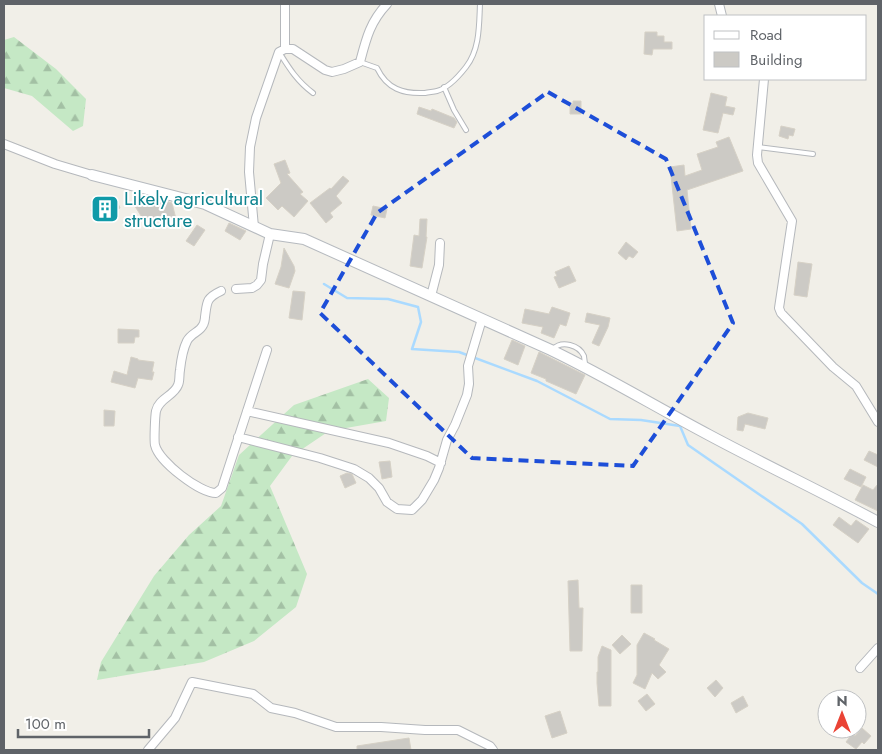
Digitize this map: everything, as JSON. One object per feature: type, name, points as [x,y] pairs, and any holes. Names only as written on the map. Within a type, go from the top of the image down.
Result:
[{"type":"street","points":[[254,227],[249,172],[250,148],[256,118],[282,51],[285,4]]},
{"type":"street","points":[[282,51],[293,49],[325,70],[332,72],[360,62],[367,35],[377,14],[387,4]]},
{"type":"street","points":[[764,80],[757,155],[758,163],[792,221],[779,308],[781,313],[833,367],[856,386],[878,422]]},
{"type":"street","points":[[4,144],[54,164],[204,204],[270,234],[304,239],[586,367],[709,435],[878,522]]},
{"type":"street","points":[[236,289],[252,288],[258,285],[261,280],[270,234]]},
{"type":"street","points":[[431,296],[438,265],[440,243]]},
{"type":"street","points":[[221,291],[208,300],[205,308],[204,324],[187,340],[179,384],[175,391],[164,397],[156,410],[155,446],[166,463],[193,484],[210,493],[216,493],[222,488],[267,350]]},
{"type":"street","points":[[238,437],[320,458],[354,469],[370,478],[379,488],[387,502],[397,509],[412,510],[422,500],[434,480],[447,440],[467,395],[468,366],[482,320]]},
{"type":"street","points":[[247,411],[389,443],[441,463]]},
{"type":"street","points":[[860,668],[878,648]]},
{"type":"street","points":[[148,750],[174,718],[192,682],[253,694],[271,708],[295,713],[336,727],[458,730],[490,746],[493,750]]},
{"type":"lane","points":[[360,62],[377,68],[388,84],[402,92],[436,92],[450,84],[466,67],[475,51],[479,32],[480,4]]},
{"type":"lane","points":[[282,51],[294,76],[313,93]]},
{"type":"lane","points":[[444,87],[454,110],[466,130]]},
{"type":"lane","points":[[758,147],[813,154]]},
{"type":"highlighted area","points":[[548,92],[666,159],[733,323],[633,466],[472,458],[320,313],[377,213]]},
{"type":"green space","points":[[14,37],[56,69],[86,99],[83,126],[73,131],[32,96],[4,88],[4,40]]},
{"type":"green space","points":[[368,379],[389,398],[386,421],[329,431],[292,456],[270,486],[307,574],[296,607],[254,641],[204,662],[97,680],[101,662],[154,576],[189,535],[221,506],[239,455],[294,405]]},
{"type":"building","points":[[645,32],[657,32],[657,36],[664,36],[664,42],[672,42],[672,49],[653,49],[652,55],[644,54]]},
{"type":"building","points":[[711,93],[727,97],[725,106],[735,108],[733,115],[723,113],[718,133],[703,130]]},
{"type":"building","points":[[573,101],[581,101],[581,114],[570,114],[570,104],[573,104]]},
{"type":"building","points":[[419,107],[431,111],[432,109],[454,118],[457,122],[454,128],[417,114]]},
{"type":"building","points":[[781,126],[795,129],[793,136],[789,135],[788,139],[779,136]]},
{"type":"building","points":[[729,137],[743,171],[687,190],[691,229],[677,231],[670,167],[684,165],[685,176],[702,170],[697,154],[718,147],[716,142]]},
{"type":"building","points":[[285,160],[290,173],[287,174],[303,192],[300,194],[308,201],[294,217],[282,206],[278,210],[266,198],[281,183],[274,164]]},
{"type":"building","points":[[343,176],[349,181],[336,196],[342,203],[330,213],[333,217],[326,223],[310,203],[331,189]]},
{"type":"building","points":[[145,196],[150,202],[160,199],[172,203],[176,219],[162,222],[160,216],[146,224],[133,203]]},
{"type":"building","name":"Likely agricultural structure","points":[[116,199],[120,208],[95,218],[91,210]]},
{"type":"building","points":[[373,206],[387,209],[385,218],[371,215]]},
{"type":"building","points":[[420,219],[427,219],[427,237],[422,268],[410,266],[414,235],[419,236]]},
{"type":"building","points":[[229,223],[246,231],[240,240],[225,231]]},
{"type":"building","points":[[197,225],[205,230],[194,246],[186,241]]},
{"type":"building","points":[[626,242],[638,252],[633,258],[629,256],[626,260],[618,253]]},
{"type":"building","points":[[284,248],[295,271],[289,288],[275,284],[281,267]]},
{"type":"building","points":[[798,262],[812,264],[807,297],[794,295]]},
{"type":"building","points":[[569,266],[576,281],[559,288],[554,277],[557,276],[555,272]]},
{"type":"building","points":[[293,291],[305,292],[302,320],[289,318]]},
{"type":"building","points":[[552,307],[570,313],[566,326],[560,324],[554,338],[541,333],[543,327],[522,323],[525,309],[549,314]]},
{"type":"building","points":[[587,313],[610,318],[599,346],[592,343],[600,325],[585,322]]},
{"type":"building","points":[[118,329],[139,330],[139,337],[135,337],[134,343],[118,343]]},
{"type":"building","points":[[512,340],[525,346],[518,365],[504,359]]},
{"type":"building","points":[[539,352],[585,375],[576,394],[531,373]]},
{"type":"building","points":[[131,357],[154,362],[152,380],[138,378],[135,388],[111,382],[114,371],[127,375]]},
{"type":"building","points":[[104,410],[115,411],[114,426],[104,426]]},
{"type":"building","points":[[748,413],[768,418],[765,429],[745,424],[743,431],[737,430],[738,417]]},
{"type":"building","points":[[869,451],[878,455],[878,467],[864,460]]},
{"type":"building","points":[[390,461],[392,477],[382,479],[379,462]]},
{"type":"building","points":[[850,469],[866,477],[861,487],[844,479]]},
{"type":"building","points":[[347,473],[352,474],[356,483],[345,488],[340,476]]},
{"type":"building","points":[[878,484],[878,511],[855,500],[863,485],[873,490]]},
{"type":"building","points":[[839,517],[851,526],[856,520],[869,529],[858,543],[833,525]]},
{"type":"building","points":[[578,580],[579,608],[583,608],[582,651],[570,651],[568,581]]},
{"type":"building","points":[[631,585],[642,585],[642,613],[631,613]]},
{"type":"building","points":[[644,633],[669,649],[659,665],[666,672],[658,679],[652,673],[645,689],[633,683],[637,675],[637,645]]},
{"type":"building","points":[[622,635],[631,644],[620,654],[612,645]]},
{"type":"building","points":[[602,646],[611,650],[611,706],[599,706],[597,672],[598,657]]},
{"type":"building","points":[[716,680],[723,688],[715,697],[707,688]]},
{"type":"building","points":[[647,694],[655,704],[646,711],[638,701]]},
{"type":"building","points":[[743,696],[748,706],[736,713],[731,703]]},
{"type":"building","points":[[560,711],[567,733],[552,738],[545,716]]},
{"type":"building","points":[[867,732],[871,736],[856,749],[846,742],[848,739],[867,739]]},
{"type":"building","points":[[409,738],[411,750],[357,750],[357,746]]},
{"type":"waterway","points":[[324,284],[347,298],[388,299],[418,307],[421,322],[412,349],[459,352],[537,381],[610,419],[641,420],[680,426],[688,445],[802,524],[862,583],[878,594]]},
{"type":"place","name":"Likely agricultural structure","points":[[105,209]]}]
